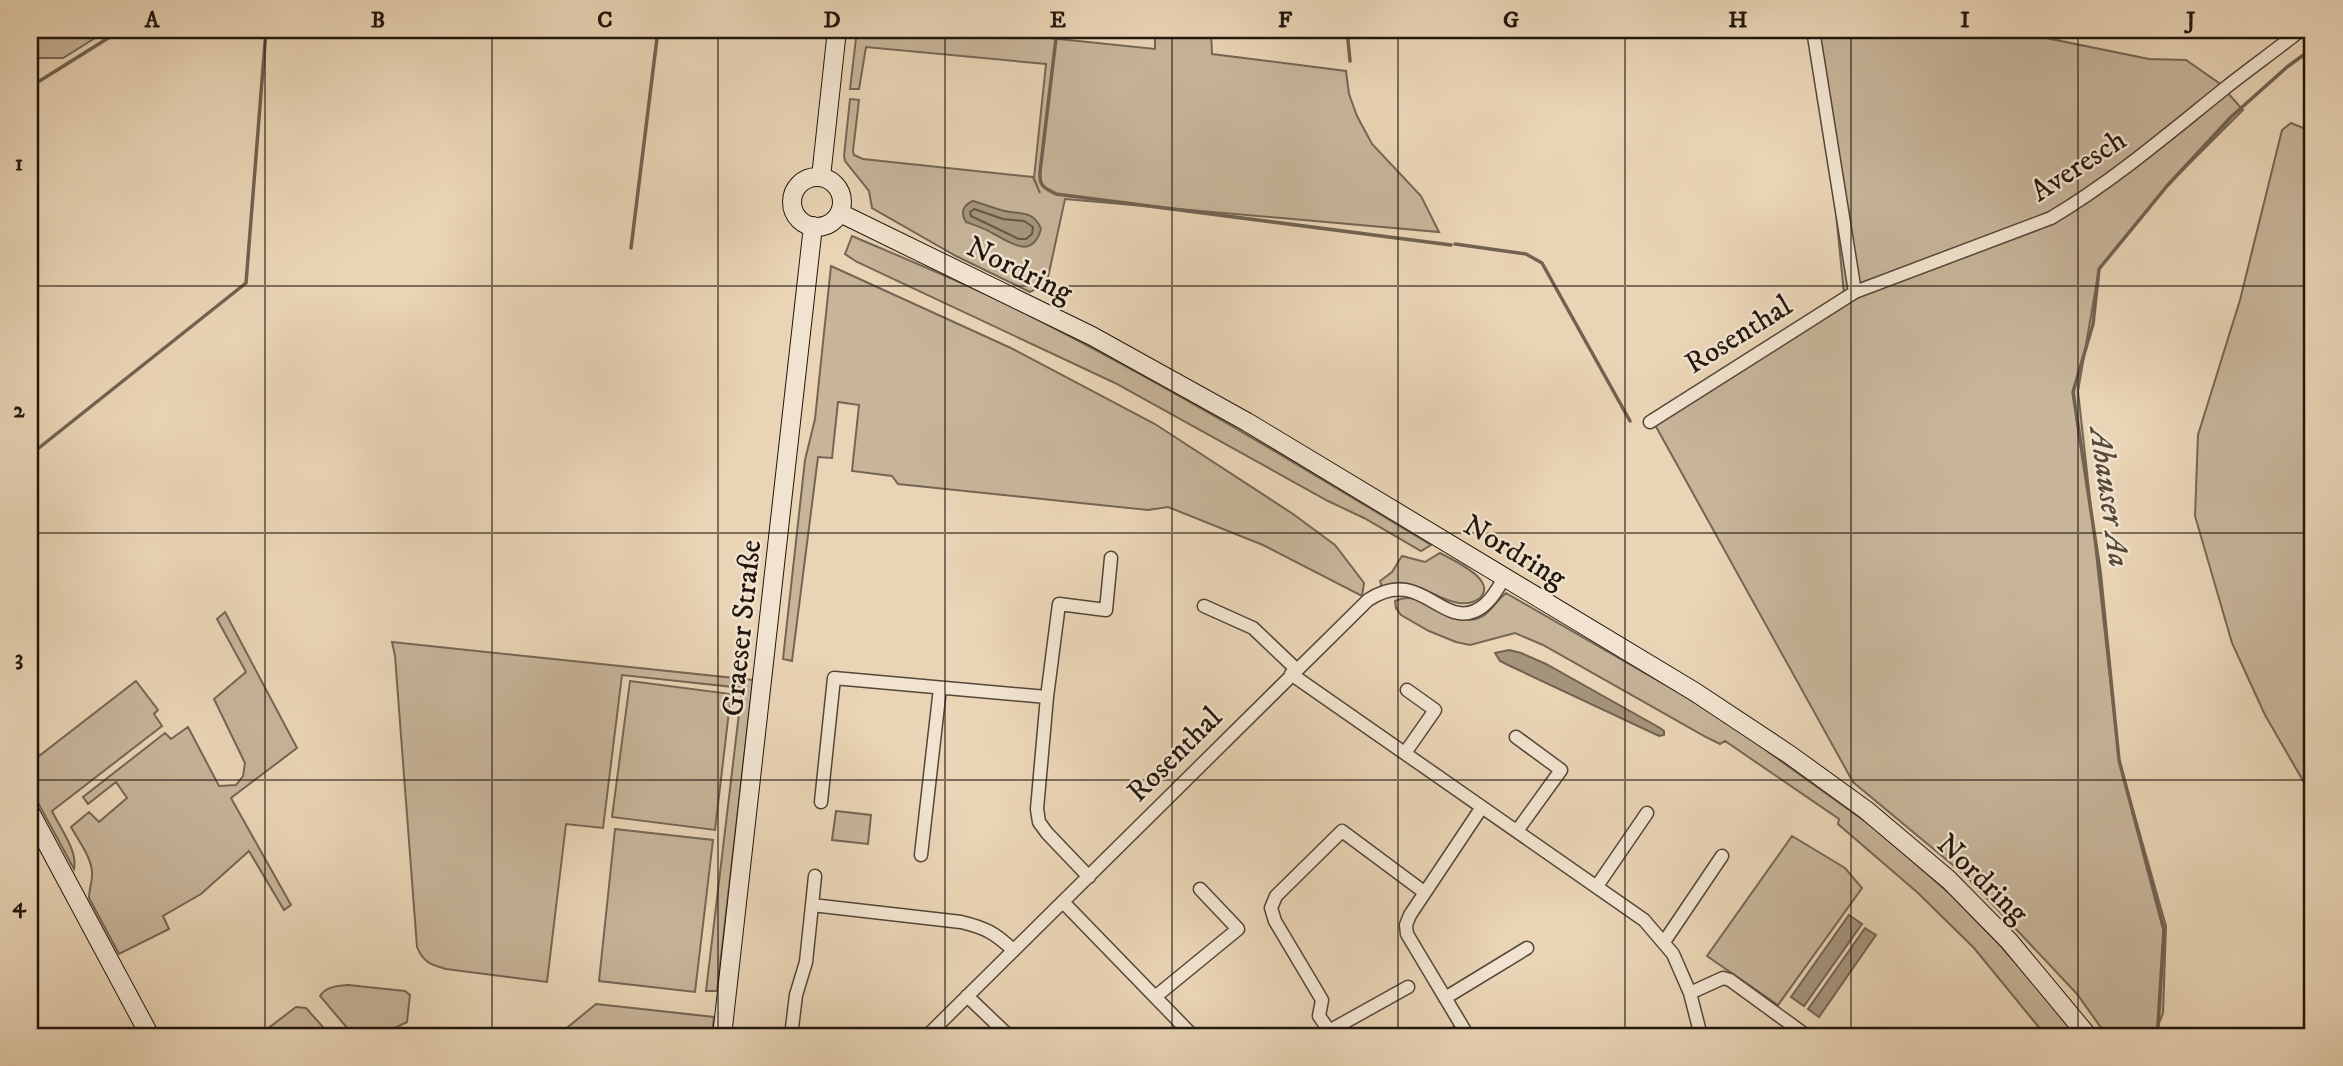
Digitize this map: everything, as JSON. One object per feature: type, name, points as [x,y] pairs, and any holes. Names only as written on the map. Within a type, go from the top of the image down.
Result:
[{"type":"main road","points":[[821,177],[836,30]]},
{"type":"main road","points":[[821,177],[839,190],[842,198],[840,213],[829,224],[813,226],[800,219],[793,206],[793,198],[806,180],[821,177]]},
{"type":"main road","name":"Nordring","points":[[840,213],[1092,336],[1259,429],[1695,692],[1790,755],[1866,810],[1949,880],[2010,941],[2088,1036]]},
{"type":"main road","name":"Graeser Straße","points":[[722,1036],[813,226]]},
{"type":"main road","points":[[30,812],[150,1036]]},
{"type":"street","points":[[1813,30],[1854,292]]},
{"type":"street","name":"Averesch","points":[[1854,292],[2051,218],[2170,135],[2225,88],[2301,30]]},
{"type":"street","name":"Rosenthal","points":[[1650,422],[1854,292]]},
{"type":"street","points":[[1089,877],[1039,822],[1037,809],[1059,604],[1106,610],[1111,558]]},
{"type":"street","name":"Rosenthal","points":[[927,1036],[1368,600],[1388,589],[1405,588],[1455,611],[1467,613],[1477,611],[1485,605],[1504,579]]},
{"type":"street","points":[[1204,606],[1253,628],[1294,672],[1644,920],[1673,954],[1690,993],[1701,1036]]},
{"type":"street","points":[[821,802],[834,678],[1047,697]]},
{"type":"street","points":[[921,855],[940,688]]},
{"type":"street","points":[[1405,753],[1435,710],[1407,690]]},
{"type":"street","points":[[1516,737],[1561,771],[1517,831]]},
{"type":"street","points":[[1451,1036],[1466,1033],[1407,933],[1406,925],[1424,892],[1482,807]]},
{"type":"street","points":[[1597,886],[1647,813]]},
{"type":"street","points":[[1408,988],[1328,1034],[1320,1016],[1322,1000],[1275,921],[1271,908],[1276,896],[1342,831],[1424,892]]},
{"type":"street","points":[[1664,942],[1722,856]]},
{"type":"street","points":[[791,1036],[796,995],[806,962],[816,876]]},
{"type":"street","points":[[1156,997],[1238,929],[1200,889]]},
{"type":"street","points":[[1063,902],[1193,1036]]},
{"type":"street","points":[[812,905],[961,922],[982,927],[995,934],[1013,950]]},
{"type":"street","points":[[1445,998],[1527,948]]},
{"type":"street","points":[[1690,993],[1723,978],[1807,1036]]},
{"type":"street","points":[[967,996],[1009,1036]]},
{"type":"shaded area","points":[[30,30],[108,30],[63,58],[30,58]]},
{"type":"shaded area","points":[[857,30],[1049,38],[1155,49],[1155,30],[1211,30],[1212,54],[1346,71],[1349,94],[1372,144],[1421,196],[1439,232],[1065,199],[1047,282],[1030,292],[956,256],[872,208],[869,191],[844,156],[850,99],[859,100],[854,155],[863,159],[1033,177],[1040,193],[1034,178],[1046,64],[866,47],[859,89],[850,89]]},
{"type":"shaded area","points":[[1818,30],[2007,30],[2149,59],[2186,60],[2219,83],[2243,110],[2167,186],[2099,269],[2078,391],[2119,760],[2166,926],[2163,1013],[2154,1036],[2107,1036],[2077,994],[1966,876],[1853,782],[1654,423],[1844,294]]},
{"type":"shaded area","points":[[2291,123],[2313,132],[2313,798],[2265,715],[2232,643],[2195,516],[2198,435],[2240,300],[2282,130]]},
{"type":"shaded area","points":[[852,236],[998,300],[1109,357],[1271,449],[1431,545],[1421,551],[1115,383],[857,262],[845,254]]},
{"type":"shaded area","points":[[831,266],[1013,349],[1155,424],[1293,514],[1335,545],[1364,583],[1362,596],[1263,545],[1168,507],[1148,510],[898,484],[892,476],[852,471],[859,405],[838,402],[832,458],[818,457],[792,661],[783,659],[805,460],[815,419]]},
{"type":"shaded area","points":[[1440,553],[1472,571],[1479,578],[1484,591],[1480,598],[1470,603],[1459,603],[1410,584],[1398,583],[1382,587],[1380,581],[1392,572],[1402,556],[1425,562]]},
{"type":"shaded area","points":[[1506,593],[1714,713],[1877,830],[1950,894],[1999,944],[2076,1036],[2046,1036],[1974,948],[1918,893],[1838,824],[1839,819],[1725,741],[1720,744],[1706,737],[1543,645],[1515,633],[1470,645],[1456,642],[1401,615],[1395,601],[1406,598],[1417,600],[1461,619],[1472,620],[1486,614]]},
{"type":"shaded area","points":[[225,612],[297,748],[231,798],[291,905],[284,910],[249,851],[201,894],[163,916],[169,929],[119,954],[89,898],[92,869],[71,827],[89,812],[99,822],[127,798],[116,782],[88,804],[83,797],[165,733],[171,739],[188,727],[219,786],[236,785],[243,776],[245,763],[214,699],[246,672],[217,619]]},
{"type":"shaded area","points":[[392,642],[753,680],[717,991],[706,991],[742,688],[622,675],[603,828],[566,824],[547,982],[446,969],[428,962],[417,947]]},
{"type":"shaded area","points":[[136,681],[158,710],[154,714],[162,726],[52,811],[71,847],[74,869],[30,788],[30,763]]},
{"type":"shaded area","points":[[630,681],[731,694],[715,830],[612,817]]},
{"type":"shaded area","points":[[836,811],[871,815],[868,844],[832,840]]},
{"type":"shaded area","points":[[615,829],[713,840],[695,992],[599,981]]},
{"type":"shaded area","points":[[1792,836],[1845,868],[1862,888],[1778,1005],[1707,956]]},
{"type":"shaded area","points":[[348,985],[405,991],[410,995],[407,1022],[378,1036],[354,1036],[320,996],[329,988]]},
{"type":"shaded area","points":[[596,1004],[714,1017],[712,1036],[557,1036]]},
{"type":"shaded area","points":[[296,1007],[306,1008],[331,1036],[258,1036]]},
{"type":"water","points":[[973,201],[1034,218],[1041,229],[1037,238],[1027,247],[1020,246],[966,222],[964,210]]},
{"type":"water","points":[[1509,650],[1546,664],[1660,728],[1664,735],[1659,736],[1508,665],[1500,661],[1495,653]]},
{"type":"water","points":[[1849,915],[1862,924],[1804,1006],[1791,997]]},
{"type":"water","points":[[1865,928],[1876,935],[1819,1017],[1808,1009]]},
{"type":"waterway","points":[[30,87],[121,30]]},
{"type":"waterway","points":[[30,455],[246,283],[266,30]]},
{"type":"waterway","points":[[631,248],[658,30]]},
{"type":"waterway","points":[[1057,30],[1040,172],[1041,184],[1048,190],[1056,194],[1451,245]]},
{"type":"waterway","points":[[1347,30],[1350,61]]},
{"type":"waterway","name":"Ahauser Aa","points":[[2154,1036],[2158,1026],[2164,930],[2119,760],[2100,571],[2073,392],[2093,324],[2099,269],[2167,186],[2231,117],[2287,67],[2313,48]]},
{"type":"waterway","points":[[1455,244],[1526,254],[1542,263],[1630,421]]}]
